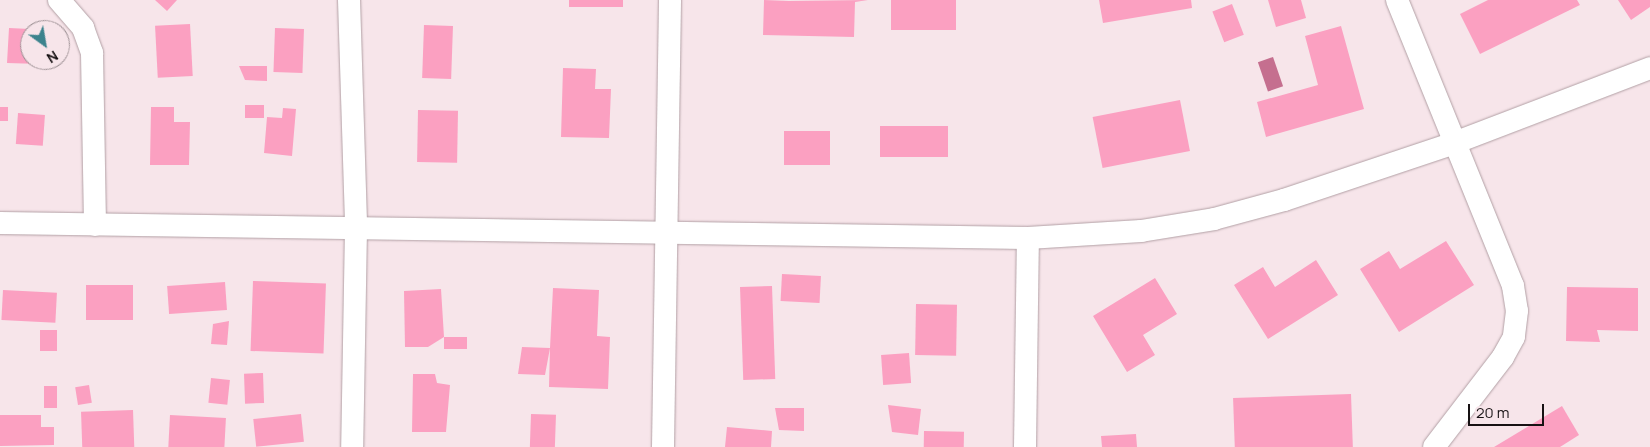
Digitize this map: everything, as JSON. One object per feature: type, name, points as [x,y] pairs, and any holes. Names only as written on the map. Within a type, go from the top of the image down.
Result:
[{"type":"street","points":[[59,0],[83,28],[92,53],[96,225]]},
{"type":"street","points":[[349,0],[356,228],[352,447]]},
{"type":"street","points":[[663,447],[670,0]]},
{"type":"street","points":[[1397,0],[1513,286],[1518,311],[1514,337],[1503,357],[1434,447]]},
{"type":"street","points":[[0,222],[665,234],[1028,238],[1141,231],[1214,218],[1284,200],[1454,143],[1650,68]]},
{"type":"street","points":[[1026,447],[1028,238]]},
{"type":"shaded area","points":[[1273,57],[1283,86],[1268,92],[1258,62]]},
{"type":"building","points":[[155,0],[177,0],[167,11]]},
{"type":"building","points":[[569,0],[623,0],[623,7],[569,7]]},
{"type":"building","points":[[764,0],[868,0],[855,2],[854,37],[763,35]]},
{"type":"building","points":[[891,0],[956,0],[956,30],[891,30]]},
{"type":"building","points":[[1099,0],[1191,0],[1192,8],[1103,23]]},
{"type":"building","points":[[1268,0],[1301,0],[1306,18],[1276,27]]},
{"type":"building","points":[[1488,0],[1577,0],[1580,5],[1480,54],[1460,14]]},
{"type":"building","points":[[1618,0],[1650,0],[1650,7],[1631,20]]},
{"type":"building","points":[[1232,4],[1244,35],[1224,42],[1212,12]]},
{"type":"building","points":[[190,24],[193,76],[158,78],[155,26]]},
{"type":"building","points":[[424,25],[453,26],[451,79],[422,78]]},
{"type":"building","points":[[1341,26],[1364,109],[1266,137],[1257,102],[1318,85],[1305,36]]},
{"type":"building","points":[[9,28],[20,29],[20,63],[7,63]]},
{"type":"building","points":[[275,28],[304,29],[302,73],[273,72]]},
{"type":"building","points":[[239,66],[267,66],[267,81],[245,80]]},
{"type":"building","points":[[563,68],[596,69],[595,89],[611,89],[609,138],[561,137]]},
{"type":"building","points":[[1180,100],[1190,151],[1103,168],[1093,117]]},
{"type":"building","points":[[245,105],[264,105],[264,118],[245,118]]},
{"type":"building","points":[[0,107],[8,107],[8,121],[0,121]]},
{"type":"building","points":[[151,107],[174,107],[174,122],[190,122],[189,165],[150,165]]},
{"type":"building","points":[[283,108],[296,109],[292,156],[264,153],[267,117],[282,118]]},
{"type":"building","points":[[418,110],[458,111],[457,163],[417,162]]},
{"type":"building","points":[[18,113],[45,115],[43,146],[16,144]]},
{"type":"building","points":[[880,126],[948,126],[948,157],[880,157]]},
{"type":"building","points":[[784,131],[830,131],[830,165],[784,165]]},
{"type":"building","points":[[1446,241],[1474,285],[1399,332],[1360,269],[1389,251],[1400,269]]},
{"type":"building","points":[[1316,260],[1338,295],[1268,339],[1234,285],[1263,267],[1275,287]]},
{"type":"building","points":[[782,274],[821,276],[820,303],[781,301]]},
{"type":"building","points":[[1155,278],[1177,314],[1143,335],[1155,355],[1127,372],[1093,316]]},
{"type":"building","points":[[253,281],[326,284],[324,354],[251,351]]},
{"type":"building","points":[[225,282],[227,310],[169,314],[167,286]]},
{"type":"building","points":[[86,285],[133,285],[133,320],[86,320]]},
{"type":"building","points":[[772,286],[775,379],[743,380],[740,287]]},
{"type":"building","points":[[1567,287],[1638,288],[1638,331],[1597,330],[1600,342],[1566,341]]},
{"type":"building","points":[[553,288],[599,290],[597,336],[610,337],[608,389],[549,387]]},
{"type":"building","points":[[441,289],[444,337],[428,347],[405,347],[404,291]]},
{"type":"building","points":[[3,290],[57,293],[55,323],[1,320]]},
{"type":"building","points":[[916,304],[957,305],[956,356],[915,355]]},
{"type":"building","points":[[229,321],[227,345],[211,344],[213,324]]},
{"type":"building","points":[[40,330],[57,330],[57,351],[40,351]]},
{"type":"building","points":[[444,337],[467,337],[467,349],[444,349]]},
{"type":"building","points":[[522,347],[550,348],[545,375],[518,374]]},
{"type":"building","points":[[909,353],[911,383],[883,385],[881,355]]},
{"type":"building","points":[[263,373],[264,403],[245,404],[244,374]]},
{"type":"building","points":[[413,374],[435,374],[437,383],[450,385],[446,432],[412,432]]},
{"type":"building","points":[[211,378],[230,380],[227,405],[208,403]]},
{"type":"building","points":[[89,385],[92,403],[78,405],[75,387]]},
{"type":"building","points":[[44,386],[57,386],[57,408],[44,408]]},
{"type":"building","points":[[1351,394],[1353,447],[1235,447],[1233,398]]},
{"type":"building","points":[[888,405],[921,409],[918,435],[892,432]]},
{"type":"building","points":[[1562,406],[1579,435],[1560,447],[1494,447]]},
{"type":"building","points":[[775,408],[804,408],[804,431],[779,430]]},
{"type":"building","points":[[133,410],[134,447],[82,447],[81,412]]},
{"type":"building","points":[[301,414],[304,442],[256,447],[253,419]]},
{"type":"building","points":[[531,414],[556,415],[555,447],[530,447]]},
{"type":"building","points":[[0,415],[41,415],[41,427],[54,427],[54,445],[0,446]]},
{"type":"building","points":[[170,415],[226,418],[224,447],[168,447]]},
{"type":"building","points":[[727,427],[772,431],[771,447],[725,447]]},
{"type":"building","points":[[924,431],[964,432],[964,447],[924,447]]},
{"type":"building","points":[[1136,434],[1137,447],[1102,447],[1101,436]]}]
